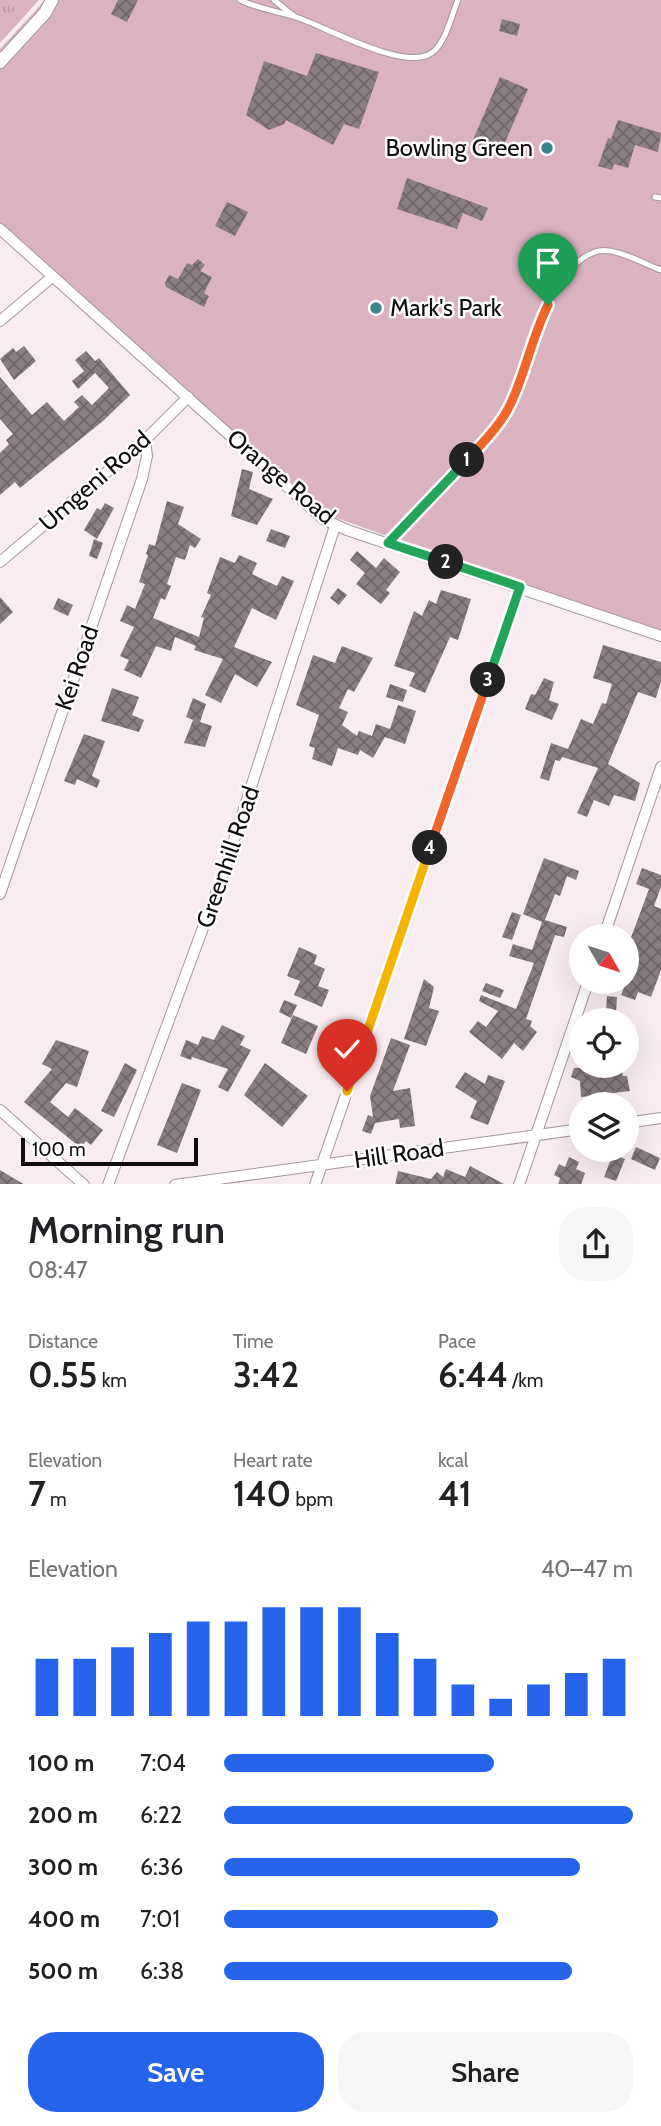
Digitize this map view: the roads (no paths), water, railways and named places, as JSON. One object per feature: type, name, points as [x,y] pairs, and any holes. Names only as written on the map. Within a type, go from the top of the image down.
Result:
[{"type":"street","points":[[45,13],[52,0]]},
{"type":"street","points":[[0,62],[45,13],[63,0]]},
{"type":"street","name":"Orange Road","points":[[0,229],[323,519],[335,526],[661,636]]},
{"type":"street","points":[[0,321],[52,277]]},
{"type":"street","name":"Umgeni Road","points":[[0,562],[145,440],[188,397]]},
{"type":"street","name":"Kei Road","points":[[0,894],[142,479],[147,456],[145,440]]},
{"type":"street","name":"Greenhill Road","points":[[108,1184],[224,871],[335,526]]},
{"type":"street","points":[[315,1184],[520,587]]},
{"type":"street","points":[[608,924],[661,767]]},
{"type":"street","points":[[519,1184],[584,994]]},
{"type":"street","points":[[0,1110],[83,1184]]},
{"type":"street","points":[[639,1121],[661,1118]]},
{"type":"street","name":"Hill Road","points":[[182,1184],[569,1131]]},
{"type":"lane","points":[[240,0],[261,10],[295,17],[351,42],[415,59],[430,55],[440,44],[457,0]]},
{"type":"lane","points":[[274,0],[295,17]]},
{"type":"lane","points":[[388,543],[495,429],[511,403],[534,334],[548,305],[566,277],[583,258],[598,250],[613,252],[661,270]]},
{"type":"place","name":"Bowling Green","points":[[547,148]]},
{"type":"place","name":"Mark's Park","points":[[376,308]]}]
